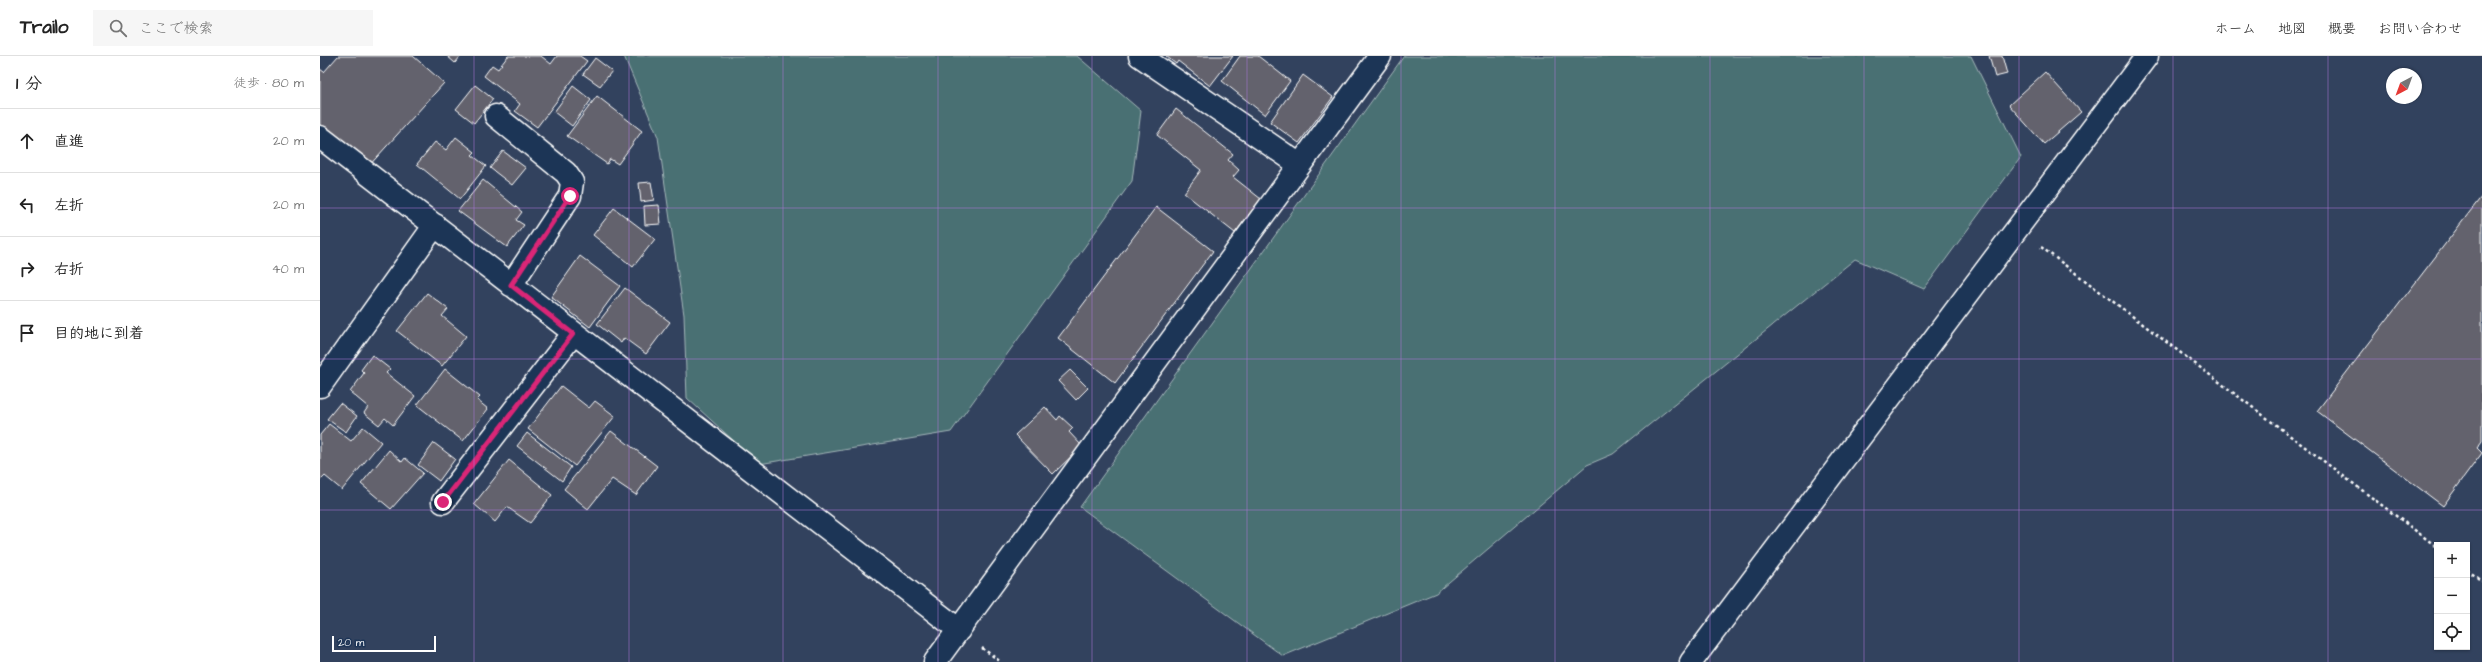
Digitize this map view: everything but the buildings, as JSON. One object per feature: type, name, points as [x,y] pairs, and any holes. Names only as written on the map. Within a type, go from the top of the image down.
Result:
[{"type":"street","points":[[1140,56],[1300,165]]},
{"type":"street","points":[[935,662],[1380,56]]},
{"type":"street","points":[[1691,662],[2144,57]]},
{"type":"street","points":[[496,116],[566,173],[572,182],[570,196],[511,285]]},
{"type":"street","points":[[320,137],[435,225],[573,334],[959,630]]},
{"type":"street","points":[[320,386],[435,225]]},
{"type":"street","points":[[443,502],[573,334]]},
{"type":"path","points":[[2017,228],[2434,545]]},
{"type":"path","points":[[2470,572],[2482,581]]},
{"type":"green space","points":[[624,56],[1077,56],[1141,111],[1132,181],[951,432],[759,464],[687,398],[684,315],[658,137]]},
{"type":"green space","points":[[1404,56],[1971,56],[2021,157],[1924,289],[1855,259],[1613,454],[1587,465],[1436,593],[1283,656],[1080,507]]},
{"type":"route","points":[[443,502],[573,334],[511,285],[570,196]]}]
